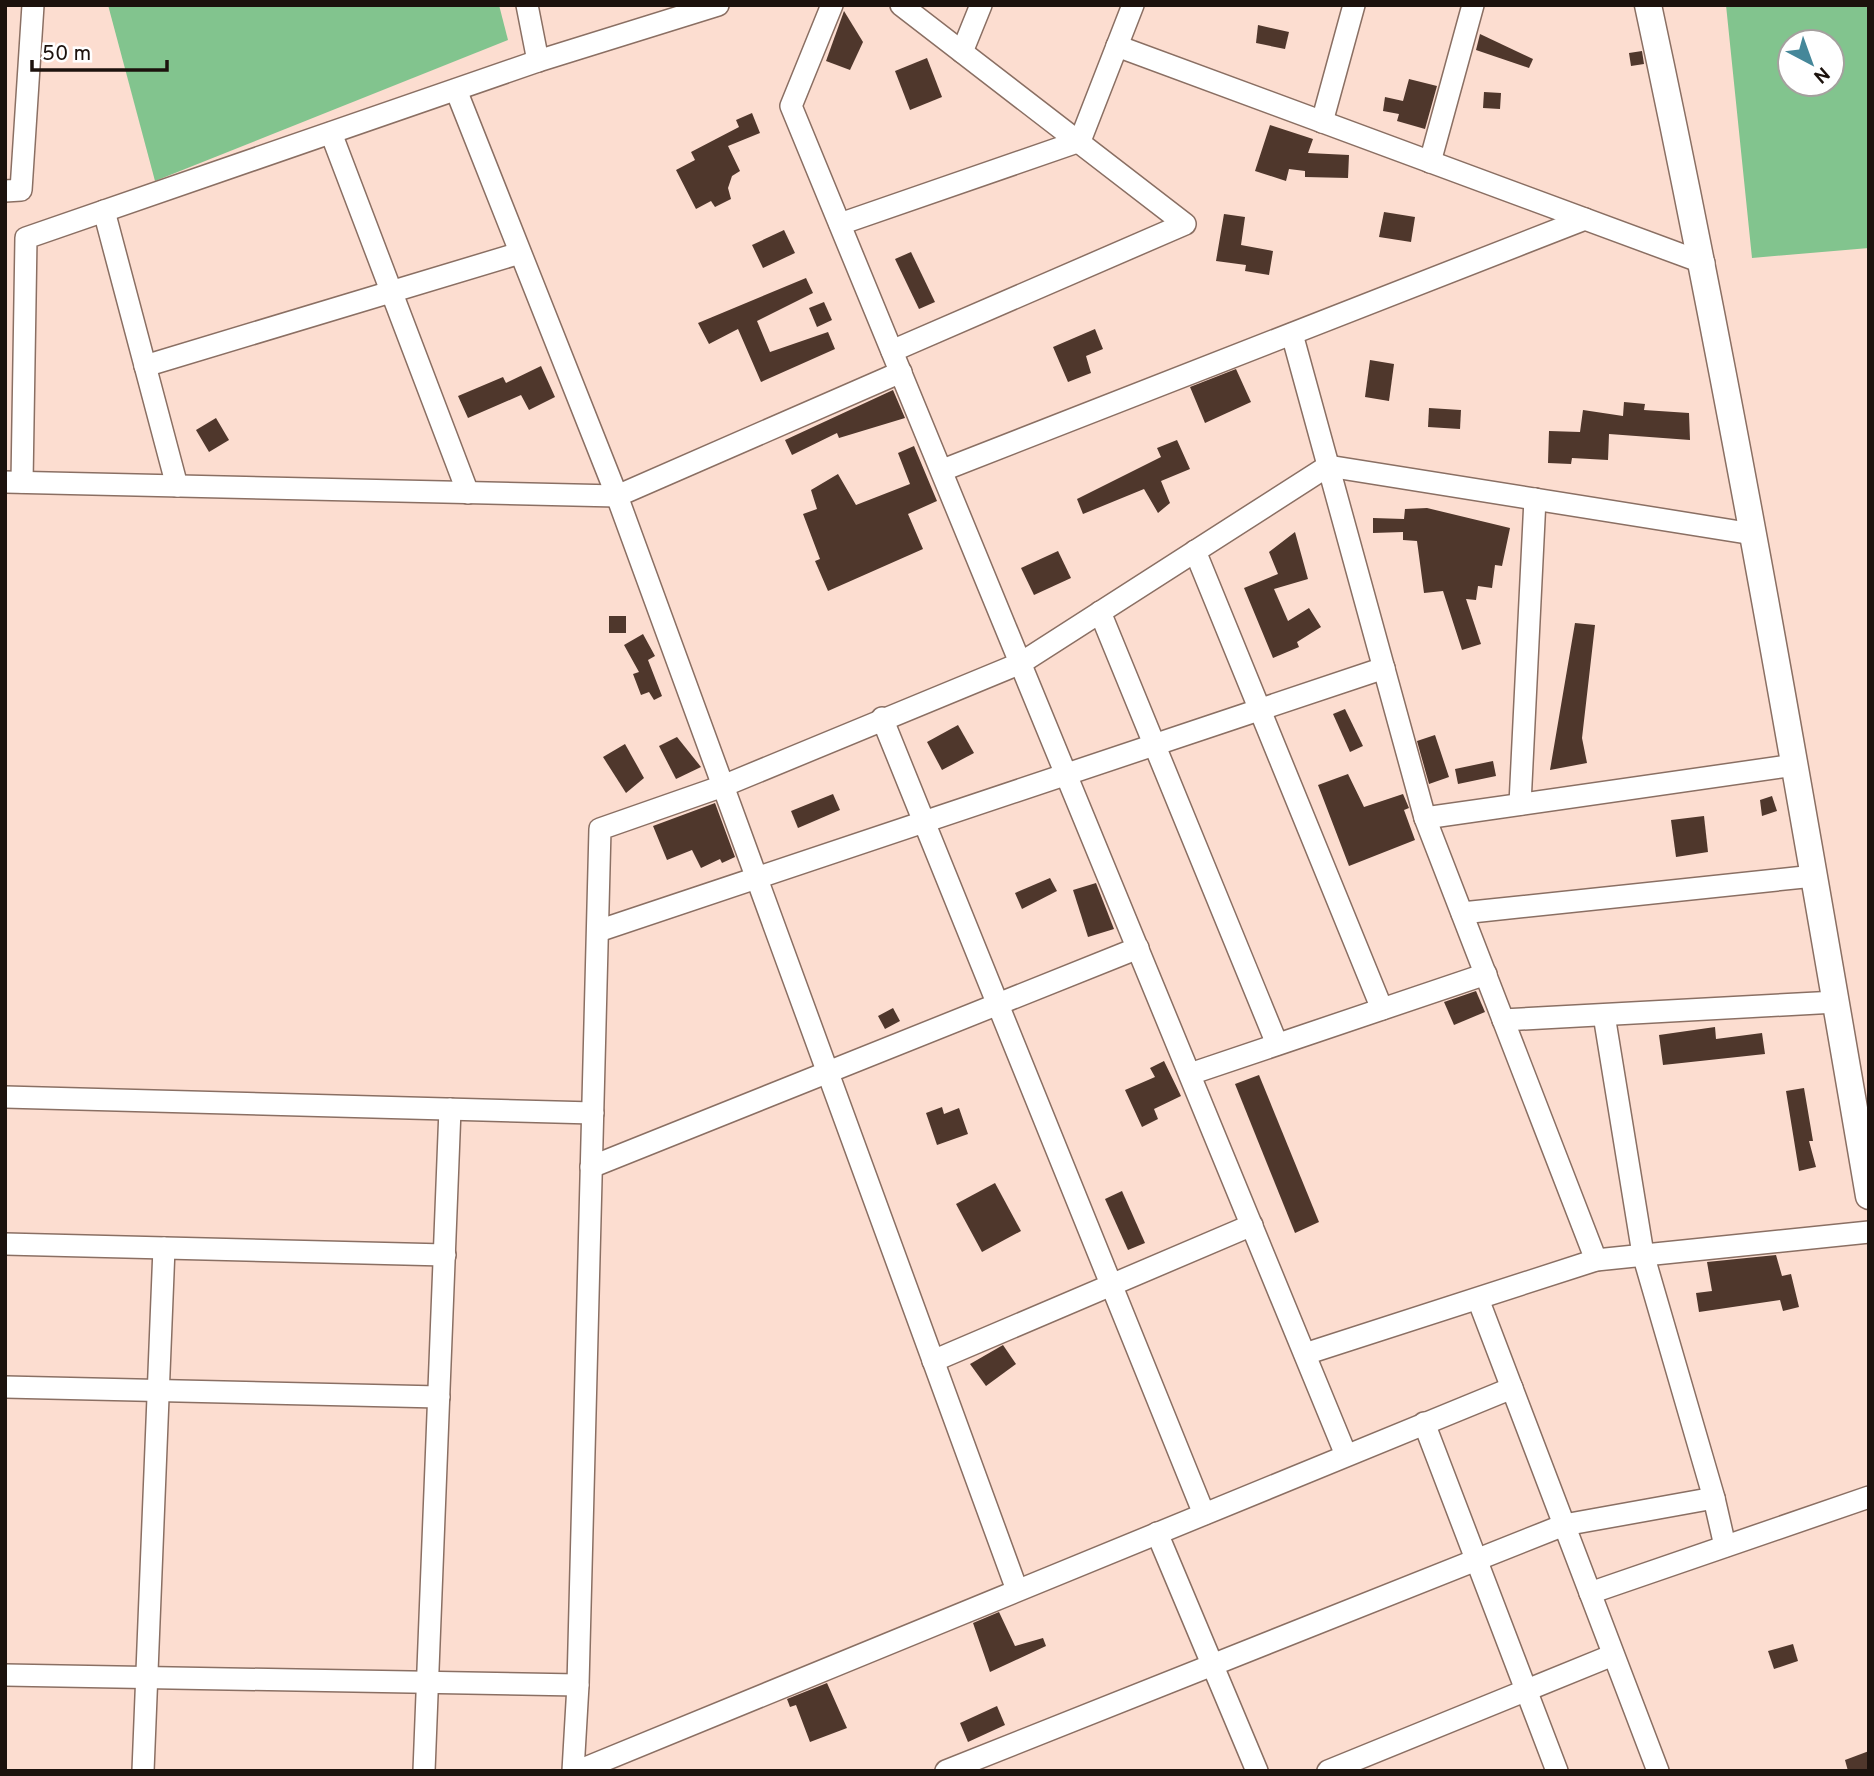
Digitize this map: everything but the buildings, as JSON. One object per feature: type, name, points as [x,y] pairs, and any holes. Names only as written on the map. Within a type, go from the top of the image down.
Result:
[{"type":"street","points":[[5,191],[21,190],[33,5]]},
{"type":"street","points":[[527,5],[538,61]]},
{"type":"street","points":[[718,5],[538,61],[26,238],[14,482],[617,496],[901,372]]},
{"type":"street","points":[[832,5],[791,106],[1346,1455]]},
{"type":"street","points":[[892,351],[1185,224],[901,5]]},
{"type":"street","points":[[962,52],[981,5]]},
{"type":"street","points":[[840,224],[1080,141],[1133,5]]},
{"type":"street","points":[[1322,122],[1354,5]]},
{"type":"street","points":[[1430,162],[1473,5]]},
{"type":"street","points":[[1648,5],[1704,263],[1795,765],[1869,1196]]},
{"type":"street","points":[[1117,46],[1704,263]]},
{"type":"street","points":[[456,90],[617,496],[1017,1590]]},
{"type":"street","points":[[331,133],[468,493]]},
{"type":"street","points":[[104,211],[177,486]]},
{"type":"street","points":[[943,470],[1585,219]]},
{"type":"street","points":[[145,366],[391,289],[520,253]]},
{"type":"street","points":[[1292,334],[1425,818],[1596,1260]]},
{"type":"street","points":[[1511,1388],[1017,1590],[624,1762],[575,1771],[600,829],[723,786],[882,718],[1021,663],[1328,466],[1753,534]]},
{"type":"street","points":[[1520,804],[1535,499]]},
{"type":"street","points":[[1195,551],[1382,1009]]},
{"type":"street","points":[[1100,612],[1277,1044]]},
{"type":"street","points":[[597,931],[1384,668]]},
{"type":"street","points":[[882,718],[1204,1514]]},
{"type":"street","points":[[1425,818],[1795,765]]},
{"type":"street","points":[[1462,913],[1814,876]]},
{"type":"street","points":[[591,1167],[1138,948]]},
{"type":"street","points":[[1190,1074],[1486,974]]},
{"type":"street","points":[[1503,1020],[1836,1002]]},
{"type":"street","points":[[1604,1015],[1643,1254],[1726,1546]]},
{"type":"street","points":[[5,1097],[593,1113]]},
{"type":"street","points":[[424,1771],[450,1109]]},
{"type":"street","points":[[933,1360],[1252,1225]]},
{"type":"street","points":[[1305,1354],[1596,1260],[1869,1232]]},
{"type":"street","points":[[5,1244],[445,1255]]},
{"type":"street","points":[[143,1771],[164,1248]]},
{"type":"street","points":[[1478,1299],[1658,1771]]},
{"type":"street","points":[[5,1387],[439,1397]]},
{"type":"street","points":[[1424,1423],[1558,1771]]},
{"type":"street","points":[[1590,1593],[1869,1497]]},
{"type":"street","points":[[946,1771],[1564,1525],[1714,1498]]},
{"type":"street","points":[[1157,1533],[1257,1771]]},
{"type":"street","points":[[1328,1771],[1613,1655]]},
{"type":"street","points":[[5,1675],[578,1685]]},
{"type":"green space","points":[[108,5],[499,5],[508,40],[155,181]]},
{"type":"green space","points":[[1726,5],[1869,5],[1869,248],[1752,258]]}]
